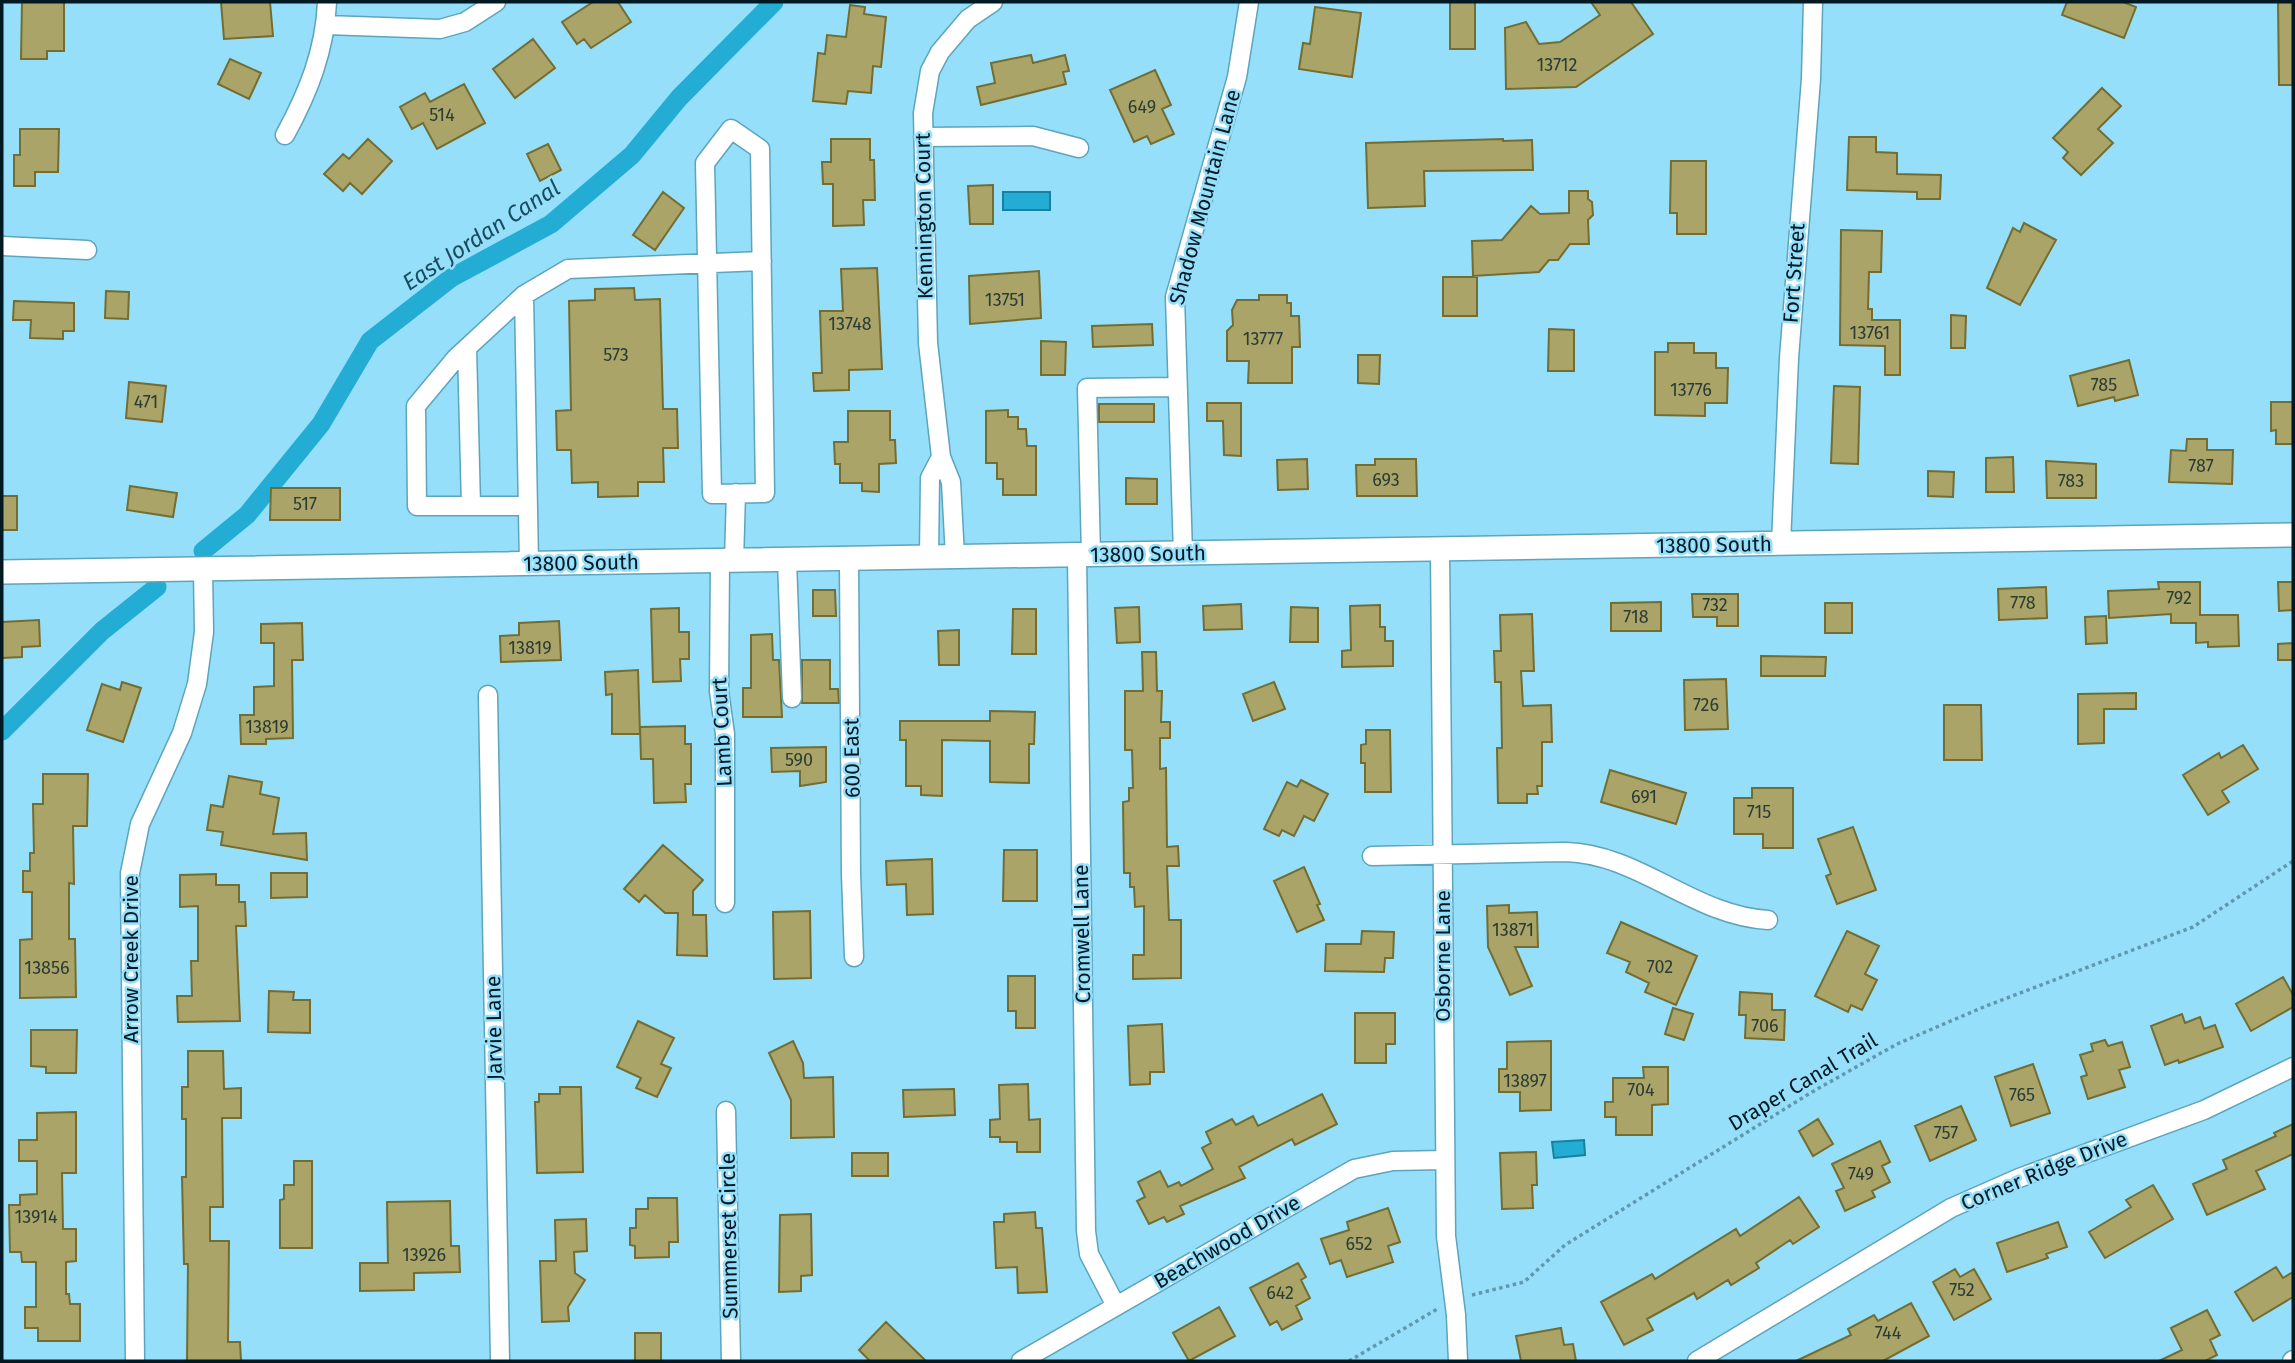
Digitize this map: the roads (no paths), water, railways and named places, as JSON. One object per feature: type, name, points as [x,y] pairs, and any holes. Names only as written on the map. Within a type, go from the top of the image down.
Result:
[{"type":"main road","name":"13800 South","points":[[2,572],[2293,535]]},
{"type":"street","points":[[285,135],[313,78],[326,25],[327,2]]},
{"type":"street","points":[[326,25],[440,29],[465,22],[496,2]]},
{"type":"street","name":"Kennington Court","points":[[955,557],[951,482],[941,457],[926,320],[923,137],[925,92],[940,52],[968,19],[993,2]]},
{"type":"street","name":"Fort Street","points":[[1781,544],[1789,358],[1811,79],[1813,2]]},
{"type":"street","name":"Shadow Mountain Lane","points":[[1183,554],[1175,297],[1237,77],[1249,6]]},
{"type":"street","points":[[732,130],[760,149],[765,493],[712,494],[707,262],[705,163],[732,130]]},
{"type":"street","points":[[923,137],[1033,136],[1079,148]]},
{"type":"street","points":[[2,246],[88,250]]},
{"type":"street","points":[[528,506],[417,506],[416,406],[467,348],[524,295],[568,269],[762,261]]},
{"type":"street","points":[[524,295],[529,564]]},
{"type":"street","points":[[467,348],[471,506]]},
{"type":"street","name":"Cromwell Lane","points":[[1116,1306],[1094,1266],[1086,1231],[1084,555],[1087,388],[1176,387]]},
{"type":"street","name":"Kennington Court","points":[[929,557],[930,478],[941,457]]},
{"type":"street","name":"Lamb Court","points":[[724,903],[725,734],[719,691],[727,561],[736,493]]},
{"type":"street","name":"Osborne Lane","points":[[1440,550],[1444,1160],[1446,1236],[1458,1361]]},
{"type":"street","name":"600 East","points":[[849,559],[854,957]]},
{"type":"street","points":[[787,560],[792,698]]},
{"type":"street","name":"Arrow Creek Drive","points":[[135,1361],[130,873],[140,824],[191,710],[201,659],[203,569]]},
{"type":"street","name":"Jarvie Lane","points":[[488,695],[500,1361]]},
{"type":"street","points":[[1372,856],[1566,852],[1595,855],[1623,865],[1717,911],[1743,919],[1768,920]]},
{"type":"street","name":"Corner Ridge Drive","points":[[1697,1361],[1951,1208],[2019,1178],[2204,1110],[2293,1067]]},
{"type":"street","name":"Summerset Circle","points":[[726,1111],[731,1361]]},
{"type":"street","name":"Beachwood Drive","points":[[1021,1361],[1354,1169],[1393,1161],[1444,1160]]},
{"type":"water","points":[[1003,192],[1050,192],[1050,210],[1003,210]]},
{"type":"water","points":[[1584,1140],[1585,1155],[1554,1158],[1552,1142]]},
{"type":"waterway","name":"East Jordan Canal","points":[[203,551],[247,515],[321,424],[370,341],[451,278],[551,224],[632,155],[679,98],[774,2]]},
{"type":"waterway","name":"East Jordan Canal","points":[[2,731],[102,631],[157,587]]}]
